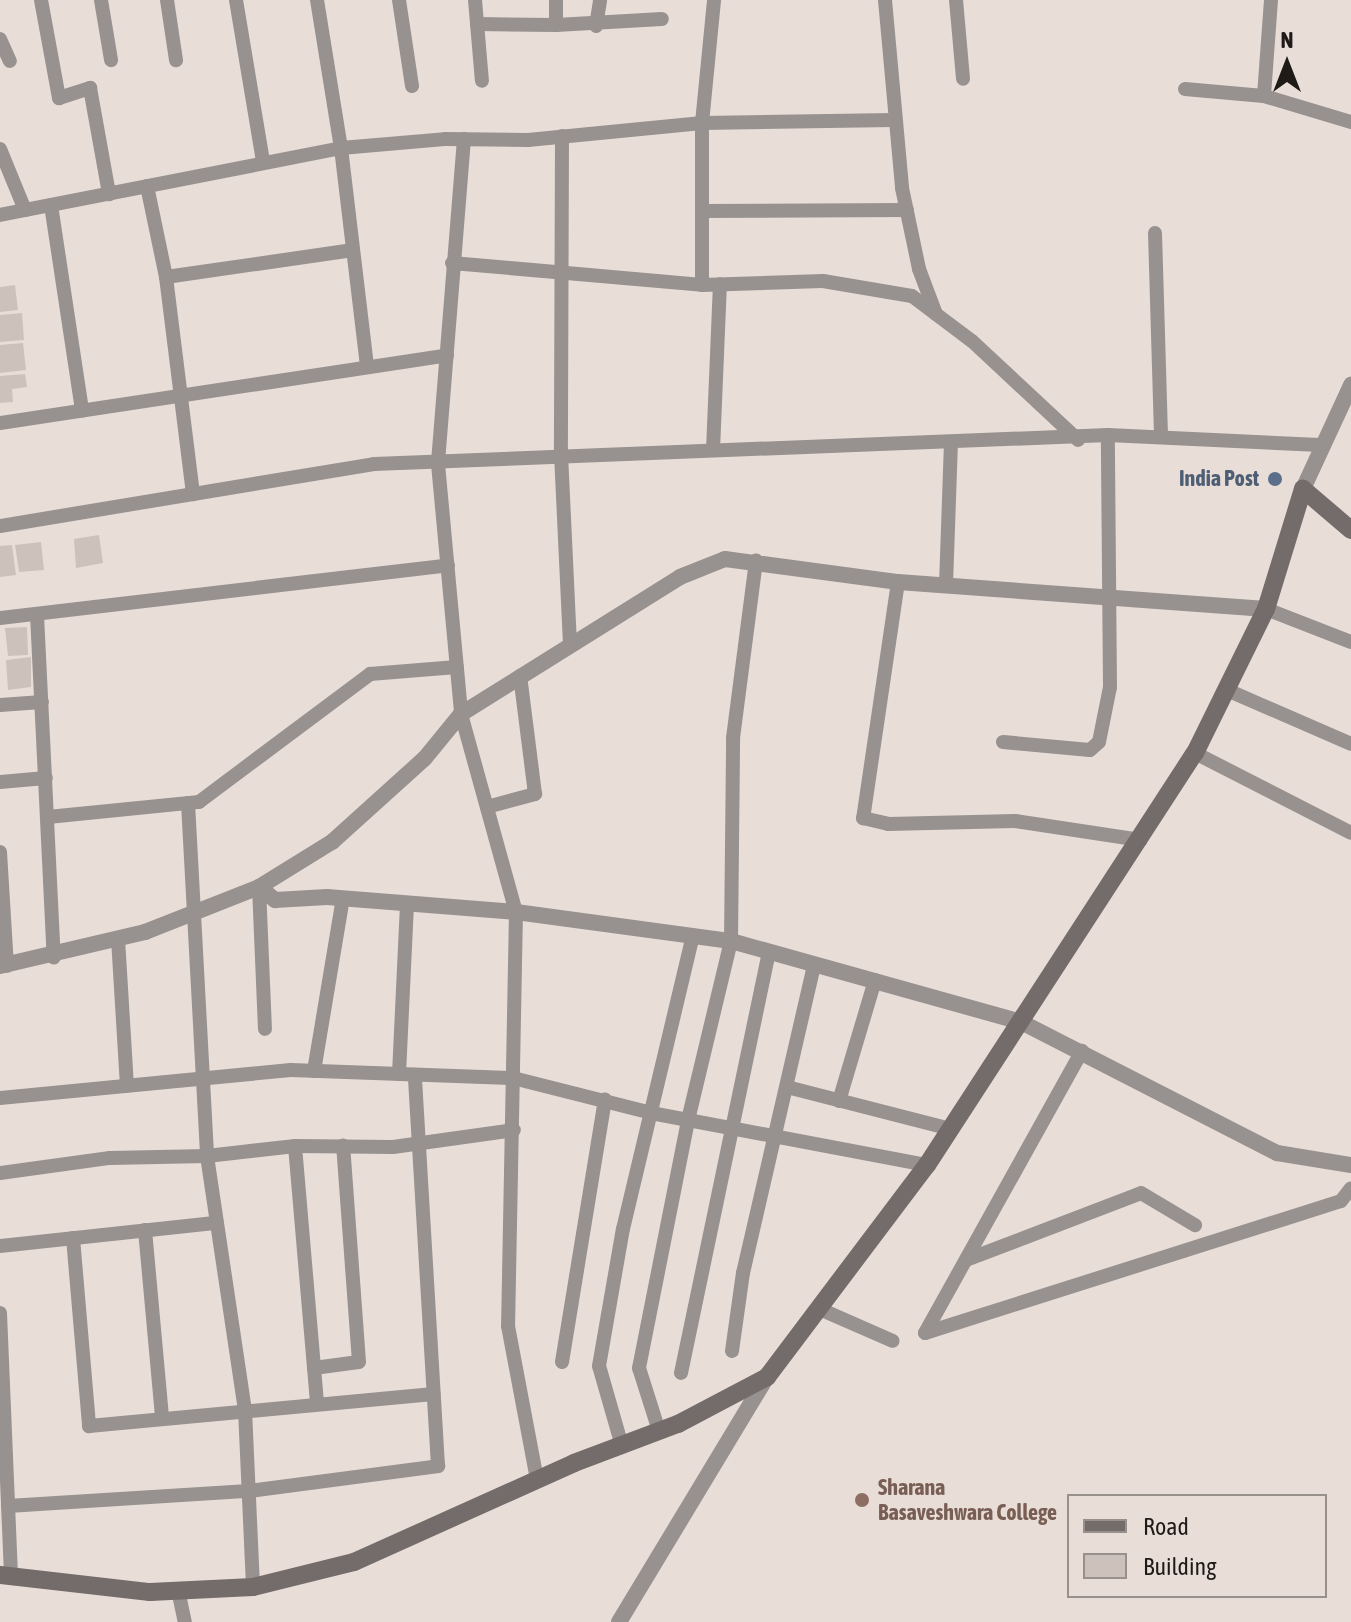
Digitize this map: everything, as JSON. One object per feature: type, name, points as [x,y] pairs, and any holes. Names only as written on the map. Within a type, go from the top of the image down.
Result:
[{"type":"main road","points":[[5,1577],[64,1586],[178,1590],[253,1587],[354,1562],[537,1480],[659,1431],[767,1377],[822,1310],[927,1165],[1195,753],[1266,609],[1303,489],[1351,530]]},
{"type":"street","points":[[41,0],[59,98],[90,88],[109,194]]},
{"type":"street","points":[[101,0],[111,60]]},
{"type":"street","points":[[167,0],[176,60]]},
{"type":"street","points":[[236,0],[263,162]]},
{"type":"street","points":[[317,0],[341,148],[367,366]]},
{"type":"street","points":[[399,0],[412,86]]},
{"type":"street","points":[[475,0],[482,81]]},
{"type":"street","points":[[556,0],[556,25]]},
{"type":"street","points":[[596,26],[600,0]]},
{"type":"street","points":[[702,285],[702,123],[714,0]]},
{"type":"street","points":[[885,0],[894,120],[907,210],[919,269],[937,314]]},
{"type":"street","points":[[956,0],[963,79]]},
{"type":"street","points":[[1264,96],[1271,0]]},
{"type":"street","points":[[477,24],[596,26],[662,19]]},
{"type":"street","points":[[0,39],[10,61]]},
{"type":"street","points":[[1185,89],[1264,96],[1351,122]]},
{"type":"street","points":[[0,215],[341,148],[562,136],[702,123],[894,120]]},
{"type":"street","points":[[562,136],[564,272],[561,454],[570,645]]},
{"type":"street","points":[[464,139],[438,464],[461,714],[516,912],[508,1326],[537,1480]]},
{"type":"street","points":[[0,149],[25,210]]},
{"type":"street","points":[[147,186],[166,277],[178,395],[193,494]]},
{"type":"street","points":[[51,205],[82,411]]},
{"type":"street","points":[[702,211],[907,210]]},
{"type":"street","points":[[1155,233],[1161,436]]},
{"type":"street","points":[[166,277],[353,250]]},
{"type":"street","points":[[452,263],[702,285],[823,281],[912,296],[937,314],[1078,440]]},
{"type":"street","points":[[713,450],[720,284]]},
{"type":"street","points":[[0,423],[447,355]]},
{"type":"street","points":[[1303,489],[1320,445],[1351,385]]},
{"type":"street","points":[[1003,742],[1095,748],[1110,687],[1108,435]]},
{"type":"street","points":[[0,526],[374,464],[438,464],[561,454],[1078,440],[1108,435],[1320,445]]},
{"type":"street","points":[[946,585],[951,443]]},
{"type":"street","points":[[0,852],[4,966],[54,958],[118,939],[259,887],[332,842],[425,758],[461,714],[680,577],[725,559],[756,560],[898,582],[1108,595],[1266,609],[1351,642]]},
{"type":"street","points":[[659,1431],[639,1368],[688,1120],[731,941],[733,738],[756,560]]},
{"type":"street","points":[[0,618],[448,565]]},
{"type":"street","points":[[898,582],[863,818],[888,824],[1015,821],[1141,840]]},
{"type":"street","points":[[37,615],[54,958]]},
{"type":"street","points":[[48,817],[199,802],[370,674],[457,667]]},
{"type":"street","points":[[487,807],[535,794],[520,676]]},
{"type":"street","points":[[1227,690],[1351,744]]},
{"type":"street","points":[[0,705],[42,702]]},
{"type":"street","points":[[1195,753],[1351,833]]},
{"type":"street","points":[[0,782],[46,778]]},
{"type":"street","points":[[188,803],[207,1156],[245,1410],[253,1587]]},
{"type":"street","points":[[259,887],[275,900],[343,898],[516,912],[731,941],[1021,1022],[1277,1153],[1351,1165]]},
{"type":"street","points":[[259,887],[265,1029]]},
{"type":"street","points":[[314,1071],[343,898]]},
{"type":"street","points":[[399,1074],[407,903]]},
{"type":"street","points":[[622,1446],[599,1366],[623,1229],[693,935]]},
{"type":"street","points":[[118,939],[127,1086]]},
{"type":"street","points":[[681,1373],[769,952]]},
{"type":"street","points":[[732,1351],[743,1273],[814,966]]},
{"type":"street","points":[[839,1101],[875,980]]},
{"type":"street","points":[[1082,1051],[925,1333],[1341,1201],[1351,1188]]},
{"type":"street","points":[[0,1098],[314,1071],[513,1078],[651,1113],[776,1139],[927,1165]]},
{"type":"street","points":[[8,1506],[249,1491],[438,1466],[415,1075]]},
{"type":"street","points":[[787,1087],[950,1129]]},
{"type":"street","points":[[562,1362],[605,1099]]},
{"type":"street","points":[[0,1173],[110,1158],[207,1156],[295,1146],[419,1144],[514,1130]]},
{"type":"street","points":[[295,1146],[317,1404]]},
{"type":"street","points":[[314,1368],[359,1362],[343,1146]]},
{"type":"street","points":[[966,1260],[1141,1193],[1195,1225]]},
{"type":"street","points":[[0,1246],[217,1223]]},
{"type":"street","points":[[145,1230],[162,1417]]},
{"type":"street","points":[[73,1238],[89,1426],[434,1394]]},
{"type":"street","points":[[822,1310],[893,1341]]},
{"type":"street","points":[[0,1313],[8,1506],[5,1577]]},
{"type":"street","points":[[619,1622],[767,1377]]},
{"type":"street","points":[[178,1590],[185,1622]]},
{"type":"building","points":[[15,285],[18,310],[0,312],[0,287]]},
{"type":"building","points":[[22,313],[24,340],[0,342],[0,315]]},
{"type":"building","points":[[23,343],[26,370],[0,373],[0,345]]},
{"type":"building","points":[[25,374],[27,387],[12,389],[13,402],[0,403],[0,376]]},
{"type":"building","points":[[99,535],[103,563],[76,568],[74,539]]},
{"type":"building","points":[[41,542],[44,570],[19,572],[15,545]]},
{"type":"building","points":[[12,545],[16,575],[0,577],[0,546]]},
{"type":"building","points":[[27,627],[28,655],[8,656],[5,628]]},
{"type":"building","points":[[31,657],[31,687],[8,690],[6,660]]},
{"type":"place","name":"India Post","points":[[1275,479]]},
{"type":"place","name":"Sharana Basaveshwara College","points":[[862,1500]]}]
